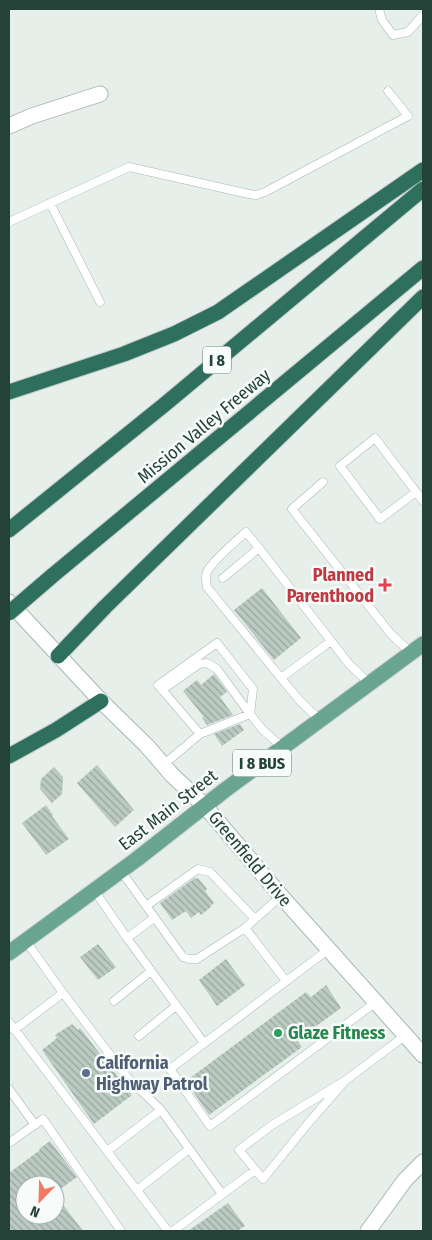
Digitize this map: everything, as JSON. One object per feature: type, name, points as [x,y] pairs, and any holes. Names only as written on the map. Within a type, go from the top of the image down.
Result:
[{"type":"highway","points":[[9,392],[124,354],[174,334],[218,312],[423,170]]},
{"type":"highway","name":"I 8","points":[[9,530],[164,405],[423,189]]},
{"type":"highway","name":"Mission Valley Freeway","points":[[9,613],[423,268]]},
{"type":"highway","points":[[58,656],[105,607],[423,297]]},
{"type":"highway","points":[[9,756],[56,730],[101,701]]},
{"type":"main road","points":[[9,126],[32,116],[100,94]]},
{"type":"main road","name":"Greenfield Drive","points":[[9,602],[101,701],[147,746],[172,775],[204,805],[281,896],[423,1055]]},
{"type":"main road","name":"East Main Street","points":[[9,953],[121,871],[204,805],[417,648]]},
{"type":"main road","points":[[368,1231],[406,1180],[423,1162]]},
{"type":"lane","points":[[379,9],[382,20],[393,35],[408,32],[423,15]]},
{"type":"lane","points":[[9,222],[129,167],[249,194],[256,195],[266,192],[408,116],[388,91]]},
{"type":"lane","points":[[50,203],[100,302]]},
{"type":"lane","points":[[416,492],[380,519],[340,466],[375,438],[423,501]]},
{"type":"lane","points":[[323,482],[292,509],[390,633],[417,648]]},
{"type":"lane","points":[[320,720],[300,701],[207,587],[207,571],[246,532],[331,642],[349,664],[370,684]]},
{"type":"lane","points":[[223,578],[259,548]]},
{"type":"lane","points":[[282,678],[331,642]]},
{"type":"lane","points":[[200,734],[158,685],[217,643],[253,689],[250,714]]},
{"type":"lane","points":[[162,690],[199,664],[207,663],[217,669],[262,729],[282,748]]},
{"type":"lane","points":[[163,765],[200,734],[250,714]]},
{"type":"lane","points":[[146,906],[198,869],[210,872],[255,919]]},
{"type":"lane","points":[[121,871],[183,957],[189,959],[197,960],[245,928],[281,896]]},
{"type":"lane","points":[[94,890],[204,1043]]},
{"type":"lane","points":[[127,938],[154,918]]},
{"type":"lane","points":[[245,928],[286,982]]},
{"type":"lane","points":[[26,941],[127,1078],[161,1110],[222,1194]]},
{"type":"lane","points":[[328,949],[170,1069],[210,1126],[376,1002]]},
{"type":"lane","points":[[114,1001],[151,971]]},
{"type":"lane","points":[[14,1030],[63,993]]},
{"type":"lane","points":[[139,1036],[176,1006]]},
{"type":"lane","points":[[9,1022],[168,1231]]},
{"type":"lane","points":[[346,1080],[263,1179],[238,1150],[272,1125],[346,1080],[406,1035]]},
{"type":"lane","points":[[9,1089],[35,1125]]},
{"type":"lane","points":[[107,1151],[161,1110]]},
{"type":"lane","points":[[9,1143],[43,1119],[121,1231]]},
{"type":"lane","points":[[136,1190],[189,1149]]},
{"type":"lane","points":[[173,1231],[255,1170]]},
{"type":"building","points":[[262,588],[301,638],[274,660],[234,610]]},
{"type":"building","points":[[214,674],[227,692],[220,697],[233,715],[207,725],[202,718],[204,717],[183,691],[197,680],[201,685]]},
{"type":"building","points":[[240,724],[244,730],[222,746],[214,734]]},
{"type":"building","points":[[97,765],[134,810],[115,827],[77,783]]},
{"type":"building","points":[[54,767],[63,777],[62,794],[52,803],[40,789],[41,779]]},
{"type":"building","points":[[46,805],[69,839],[46,855],[22,823]]},
{"type":"building","points":[[195,878],[198,878],[207,889],[205,891],[214,903],[201,915],[199,912],[191,918],[186,911],[172,920],[160,903]]},
{"type":"building","points":[[98,944],[116,967],[98,980],[80,957]]},
{"type":"building","points":[[226,959],[245,985],[217,1006],[199,980]]},
{"type":"building","points":[[326,985],[341,1008],[297,1040],[302,1047],[209,1115],[186,1081],[306,992],[311,997]]},
{"type":"building","name":"California Highway Patrol","points":[[72,1024],[78,1030],[80,1028],[132,1095],[94,1124],[42,1050],[57,1038],[55,1035]]},
{"type":"building","points":[[50,1141],[77,1177],[65,1186],[65,1175],[15,1175],[15,1225],[65,1225],[65,1207],[83,1231],[9,1231],[9,1173]]},
{"type":"building","points":[[228,1203],[245,1226],[237,1231],[188,1231]]},
{"type":"place","name":"Planned Parenthood","points":[[385,585]]},
{"type":"place","name":"Glaze Fitness","points":[[278,1033]]},
{"type":"place","name":"California Highway Patrol","points":[[86,1073]]}]
